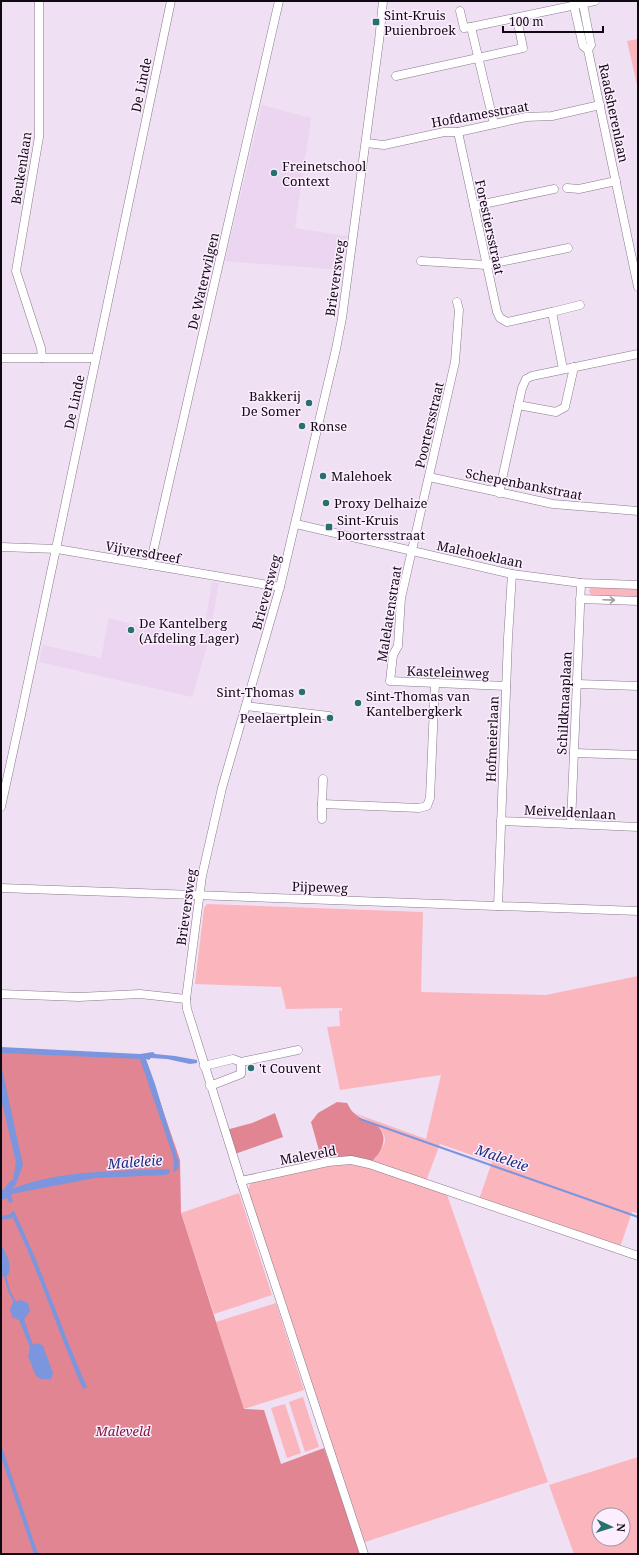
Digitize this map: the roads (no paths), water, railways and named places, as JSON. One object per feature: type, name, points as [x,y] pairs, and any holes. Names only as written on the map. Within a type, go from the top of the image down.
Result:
[{"type":"street","name":"Beukenlaan","points":[[39,1],[39,137],[16,271],[41,348],[42,358]]},
{"type":"street","name":"De Linde","points":[[1,807],[57,550],[95,358],[171,1]]},
{"type":"street","name":"De Waterwilgen","points":[[150,566],[279,1]]},
{"type":"street","name":"Brieversweg","points":[[241,1181],[210,1086],[186,999],[199,894],[222,788],[280,587],[296,524],[342,318],[382,22],[382,1]]},
{"type":"street","points":[[460,11],[464,28],[595,1]]},
{"type":"street","name":"Raadsherenlaan","points":[[579,5],[583,46],[588,50],[635,262],[638,287]]},
{"type":"street","points":[[396,76],[524,48],[517,18]]},
{"type":"street","points":[[471,27],[482,76],[486,84],[494,124]]},
{"type":"street","name":"Hofdamesstraat","points":[[366,143],[384,145],[444,132],[458,132],[526,118],[552,116],[600,105]]},
{"type":"street","name":"Forestiersstraat","points":[[458,132],[486,265],[497,312],[500,318],[507,322],[552,312]]},
{"type":"street","name":"Raadsherenlaan","points":[[567,188],[578,190],[616,181]]},
{"type":"street","points":[[474,206],[554,189]]},
{"type":"street","points":[[421,261],[486,265],[568,248]]},
{"type":"street","name":"Poortersstraat","points":[[412,551],[455,362],[459,310],[457,302]]},
{"type":"street","points":[[563,369],[552,312],[580,305]]},
{"type":"street","points":[[498,493],[518,405],[526,379],[532,376],[563,369],[638,354]]},
{"type":"street","points":[[1,358],[95,358]]},
{"type":"street","points":[[518,405],[556,412],[561,410],[565,406],[574,367]]},
{"type":"street","name":"Schepenbankstraat","points":[[430,477],[498,493],[574,507],[638,511]]},
{"type":"street","name":"Malehoeklaan","points":[[296,524],[512,574],[582,583],[638,585]]},
{"type":"street","name":"Vijversdreef","points":[[1,547],[57,550],[280,587]]},
{"type":"street","name":"Malelatenstraat","points":[[390,681],[393,655],[398,646],[401,598],[412,551]]},
{"type":"street","name":"Hofmeierlaan","points":[[498,906],[506,686],[512,574]]},
{"type":"street","name":"Schildknaaplaan","points":[[571,824],[578,684],[580,599],[582,583]]},
{"type":"street","points":[[580,599],[638,601]]},
{"type":"street","name":"Kasteleinweg","points":[[390,681],[506,686]]},
{"type":"street","points":[[322,804],[419,808],[427,806],[430,798],[435,683]]},
{"type":"street","points":[[578,684],[638,686]]},
{"type":"street","points":[[246,706],[329,716]]},
{"type":"street","points":[[574,754],[638,755]]},
{"type":"street","points":[[322,819],[323,779]]},
{"type":"street","name":"Meiveldenlaan","points":[[501,821],[638,827]]},
{"type":"street","name":"Pijpeweg","points":[[1,888],[638,911]]},
{"type":"street","points":[[1,994],[79,997],[140,994],[186,999]]},
{"type":"street","points":[[204,1066],[233,1059],[241,1062],[298,1050]]},
{"type":"street","points":[[210,1086],[241,1074],[241,1062]]},
{"type":"street","name":"Maleveld","points":[[241,1181],[328,1162],[351,1160],[369,1164],[638,1256]]},
{"type":"street","points":[[241,1181],[364,1554]]},
{"type":"water","points":[[1,1047],[140,1054],[153,1052],[155,1054],[197,1060],[197,1063],[190,1064],[167,1059],[146,1059],[179,1163],[178,1169],[173,1172],[173,1156],[140,1059],[1,1053]]},
{"type":"water","points":[[1,1064],[23,1165],[16,1184],[12,1189],[49,1178],[69,1175],[110,1171],[170,1169],[170,1173],[165,1175],[95,1178],[11,1194],[13,1202],[9,1203],[7,1198],[1,1200],[1,1191],[11,1180],[13,1180],[16,1162],[1,1099]]},
{"type":"water","points":[[14,1211],[34,1254],[87,1387],[83,1389],[32,1260],[13,1218],[1,1220],[1,1216],[11,1214],[11,1212]]},
{"type":"water","points":[[1,1244],[5,1251],[10,1268],[8,1275],[1,1277]]},
{"type":"water","points":[[21,1300],[28,1303],[30,1311],[24,1319],[33,1345],[38,1343],[43,1346],[53,1373],[51,1379],[41,1379],[36,1376],[28,1356],[30,1347],[19,1320],[12,1317],[10,1309],[13,1302]]},
{"type":"water","points":[[1,1444],[38,1554],[34,1554],[1,1457]]},
{"type":"waterway","name":"Maleleie","points":[[360,1119],[638,1217]]},
{"type":"waterway","points":[[5,1276],[9,1291],[15,1302]]},
{"type":"place","name":"Sint-Kruis Puienbroek","points":[[376,22]]},
{"type":"place","name":"Freinetschool Context","points":[[274,173]]},
{"type":"place","name":"Bakkerij De Somer","points":[[309,403]]},
{"type":"place","name":"Ronse","points":[[302,426]]},
{"type":"place","name":"Malehoek","points":[[323,476]]},
{"type":"place","name":"Proxy Delhaize","points":[[326,503]]},
{"type":"place","name":"Sint-Kruis Poortersstraat","points":[[329,527]]},
{"type":"place","name":"De Kantelberg (Afdeling Lager)","points":[[131,630]]},
{"type":"place","name":"Sint-Thomas","points":[[302,692]]},
{"type":"place","name":"Sint-Thomas van Kantelbergkerk","points":[[358,703]]},
{"type":"place","name":"Peelaertplein","points":[[330,718]]},
{"type":"place","name":"'t Couvent","points":[[251,1068]]}]
